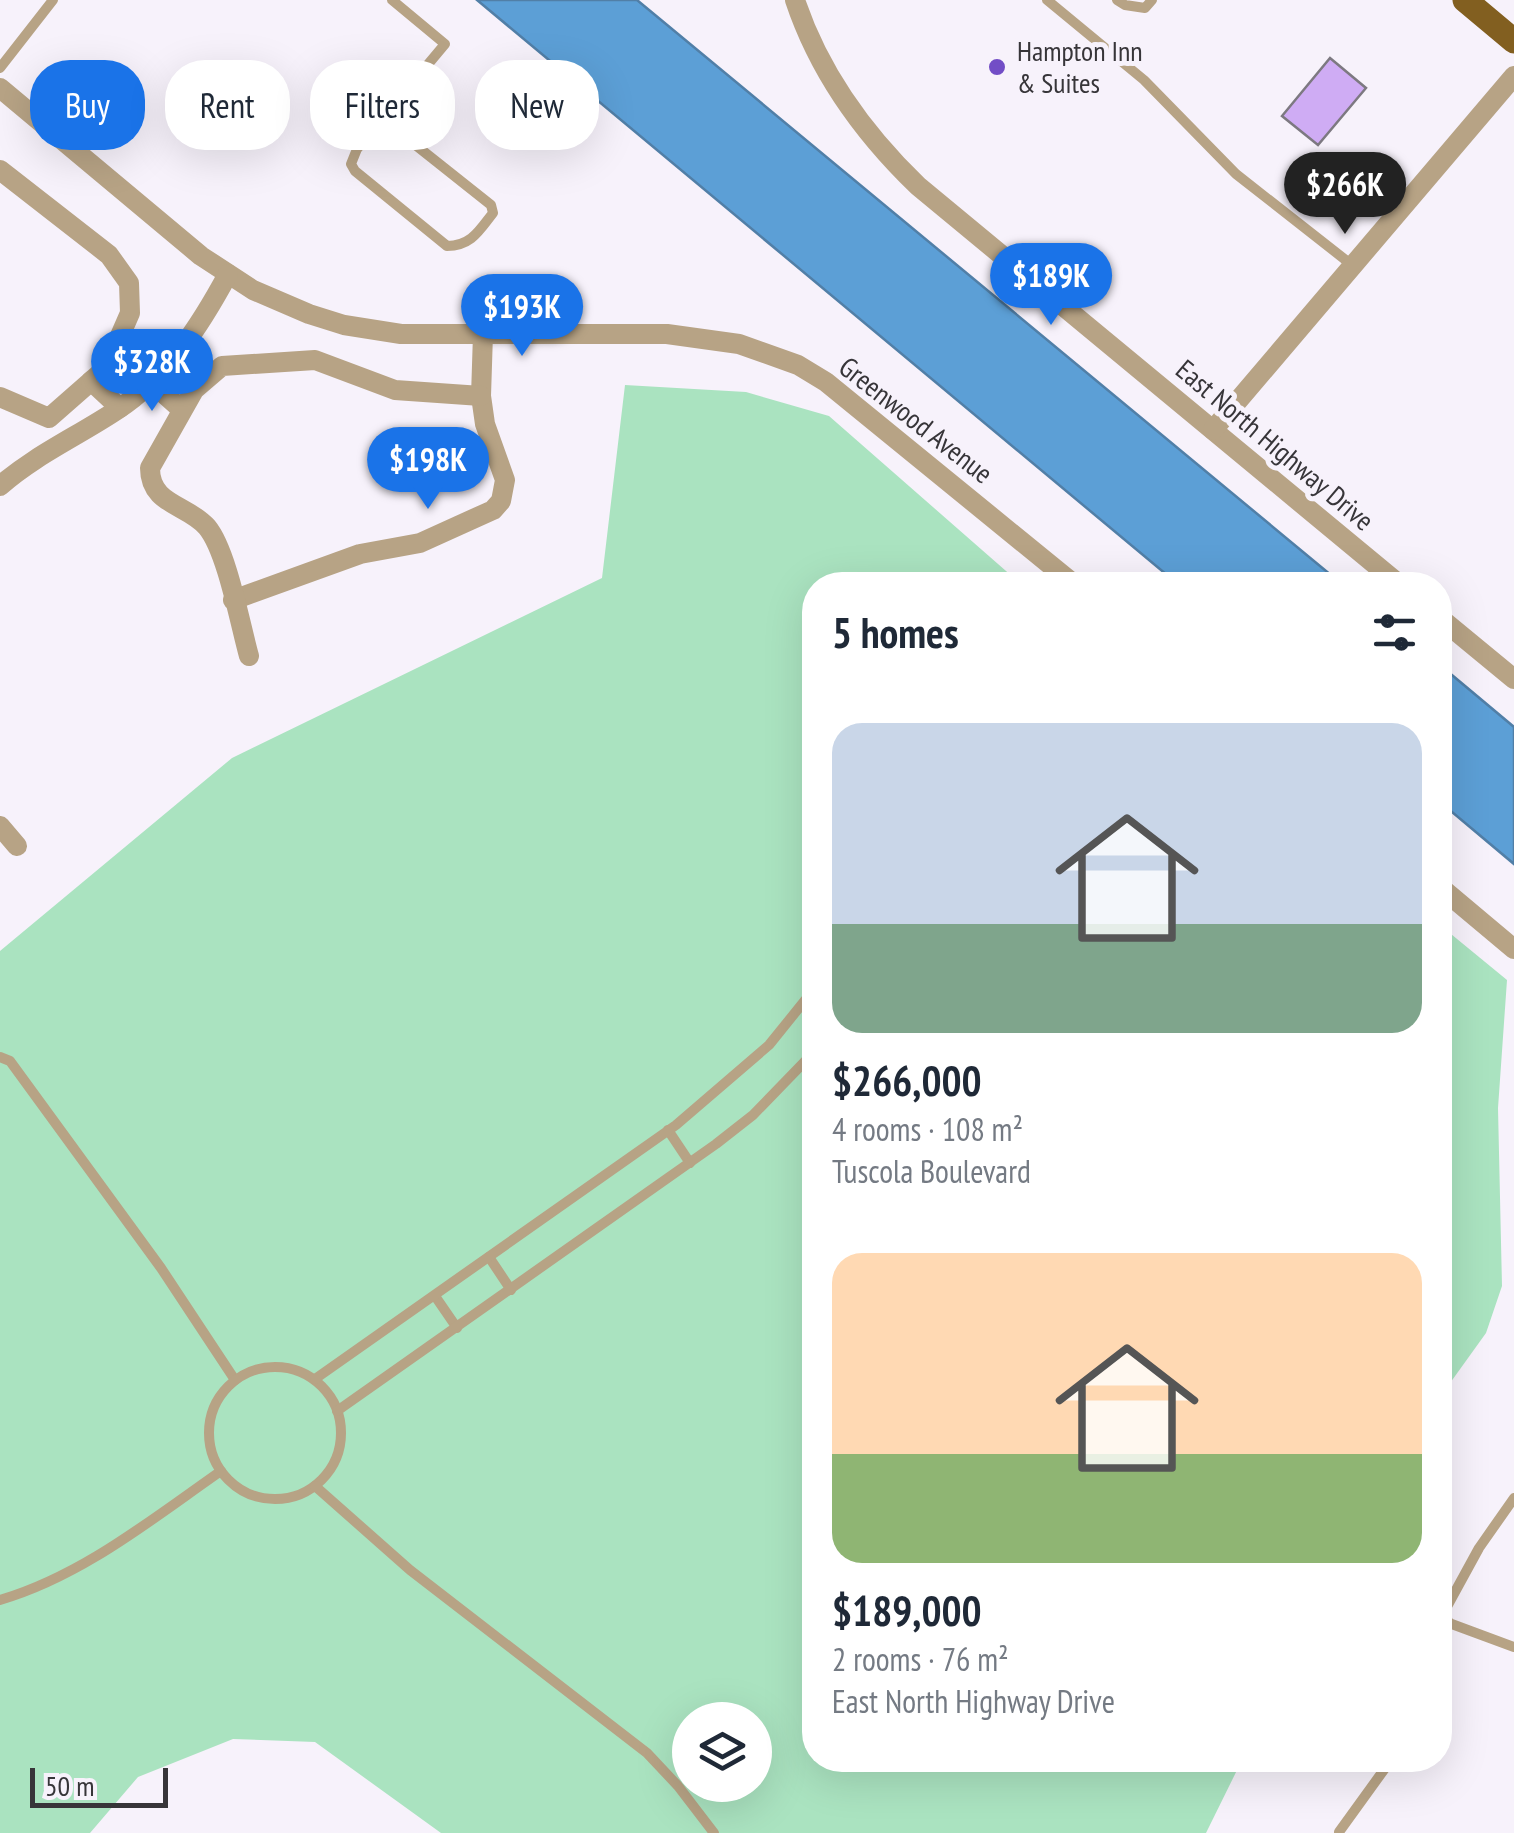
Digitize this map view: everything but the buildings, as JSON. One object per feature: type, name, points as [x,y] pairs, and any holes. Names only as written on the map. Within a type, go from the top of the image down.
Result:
[{"type":"main road","points":[[1465,0],[1514,40]]},
{"type":"street","name":"East North Highway Drive","points":[[795,0],[850,110],[885,154],[918,186],[1384,572]]},
{"type":"street","points":[[1213,430],[1514,76]]},
{"type":"street","name":"Greenwood Avenue","points":[[0,88],[201,256],[279,303],[344,324],[402,334],[668,334],[707,337],[767,352],[826,382],[858,406],[1053,572]]},
{"type":"street","points":[[0,170],[109,256],[128,283],[130,313],[106,368],[49,418],[0,397]]},
{"type":"street","points":[[0,486],[152,383],[184,345],[228,274]]},
{"type":"street","points":[[233,600],[360,554],[420,543],[493,510],[501,501],[506,480],[485,424],[481,396],[483,334]]},
{"type":"street","points":[[249,656],[212,533],[204,523],[160,496],[150,480],[150,468],[194,390],[222,366],[301,361],[327,364],[395,390],[481,396]]},
{"type":"street","points":[[91,382],[120,408]]},
{"type":"street","points":[[152,383],[181,410]]},
{"type":"street","points":[[1452,628],[1514,679]]},
{"type":"street","points":[[0,826],[17,846]]},
{"type":"street","points":[[1452,897],[1514,949]]},
{"type":"lane","points":[[0,68],[53,0]]},
{"type":"lane","points":[[392,0],[445,44],[432,60]]},
{"type":"lane","points":[[1047,0],[1144,80],[1236,174],[1353,266]]},
{"type":"lane","points":[[1117,0],[1145,8],[1152,0]]},
{"type":"lane","points":[[384,120],[491,205],[493,213],[472,240],[463,246],[447,246],[355,171],[351,164],[353,154],[384,120]]},
{"type":"lane","points":[[314,1380],[668,1130],[769,1045],[802,1004]]},
{"type":"lane","points":[[0,1056],[10,1060],[149,1252],[234,1380]]},
{"type":"lane","points":[[337,1411],[690,1163],[753,1115],[802,1064]]},
{"type":"lane","points":[[668,1130],[690,1163]]},
{"type":"lane","points":[[490,1258],[511,1290]]},
{"type":"lane","points":[[435,1296],[457,1328]]},
{"type":"lane","points":[[253,1370],[295,1370],[314,1380],[330,1395],[337,1411],[342,1438],[337,1460],[315,1486],[285,1499],[262,1498],[241,1490],[221,1471],[208,1436],[211,1415],[220,1396],[234,1380],[253,1370]]},
{"type":"lane","points":[[0,1600],[80,1566],[221,1471]]},
{"type":"lane","points":[[315,1486],[410,1570],[647,1753],[714,1833]]},
{"type":"lane","points":[[1452,1596],[1514,1498]]},
{"type":"lane","points":[[1452,1625],[1514,1647]]},
{"type":"lane","points":[[1339,1832],[1382,1772]]},
{"type":"green space","points":[[625,385],[746,392],[829,416],[1007,572],[802,572],[802,1772],[1236,1772],[1206,1833],[441,1833],[315,1742],[233,1739],[138,1777],[90,1833],[0,1833],[0,951],[232,758],[602,578]]},
{"type":"green space","points":[[1452,935],[1507,980],[1498,1108],[1502,1286],[1486,1333],[1452,1380]]},
{"type":"water","points":[[477,0],[637,0],[1327,572],[1163,572],[599,102],[599,60],[549,60]]},
{"type":"water","points":[[1452,675],[1514,727],[1514,864],[1452,812]]},
{"type":"place","name":"Hampton Inn & Suites","points":[[997,67]]}]
